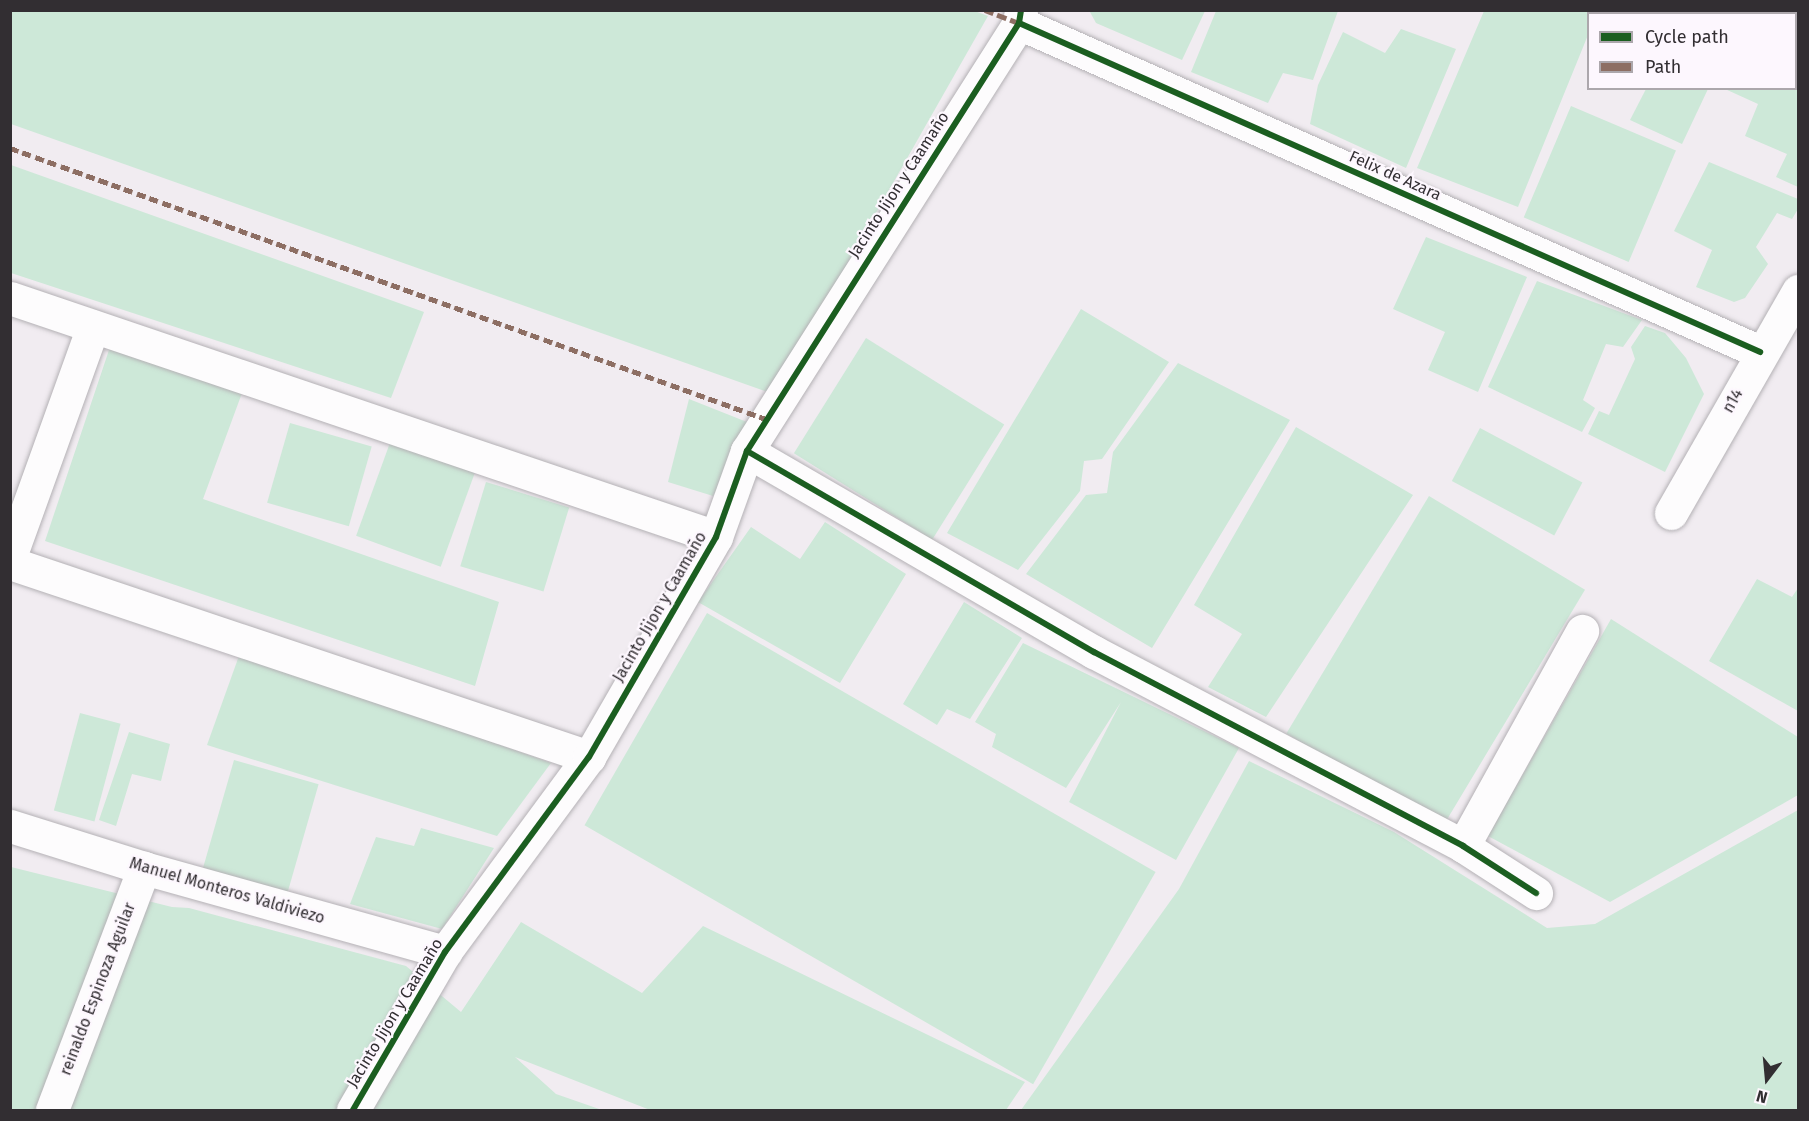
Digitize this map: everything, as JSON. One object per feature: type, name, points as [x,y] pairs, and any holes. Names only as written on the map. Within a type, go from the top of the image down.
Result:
[{"type":"street","name":"Felix de Azara","points":[[1020,17],[1760,352]]},
{"type":"street","name":"Jacinto Jijon y Caamaño","points":[[353,1110],[445,952],[589,757],[716,537],[747,451],[1020,17]]},
{"type":"street","name":"n14","points":[[1671,513],[1760,352],[1798,291]]},
{"type":"street","points":[[10,298],[716,537]]},
{"type":"street","points":[[10,557],[93,327]]},
{"type":"street","points":[[747,451],[1094,652],[1463,846],[1536,893]]},
{"type":"street","points":[[10,563],[589,757]]},
{"type":"street","points":[[1463,846],[1582,631]]},
{"type":"street","name":"Manuel Monteros Valdiviezo","points":[[10,826],[144,868],[445,952]]},
{"type":"street","name":"reinaldo Espinoza Aguilar","points":[[52,1110],[144,868]]},
{"type":"green space","points":[[972,10],[988,16],[773,394],[11,124],[11,11]]},
{"type":"green space","points":[[1216,10],[1338,11],[1313,80],[1283,73],[1268,103],[1191,72]]},
{"type":"green space","points":[[1205,11],[1182,60],[1096,23],[1090,12]]},
{"type":"green space","points":[[1484,11],[1599,11],[1587,12],[1587,37],[1518,207],[1417,168]]},
{"type":"green space","points":[[1401,29],[1456,49],[1406,168],[1310,124],[1318,85],[1343,32],[1385,53]]},
{"type":"green space","points":[[1798,48],[1798,187],[1776,177],[1787,154],[1745,136],[1758,104],[1727,90],[1797,90]]},
{"type":"green space","points":[[1645,90],[1708,90],[1682,144],[1630,120]]},
{"type":"green space","points":[[1571,106],[1676,151],[1629,262],[1524,217]]},
{"type":"green space","points":[[1709,162],[1798,199],[1798,209],[1792,219],[1777,213],[1756,247],[1768,264],[1745,298],[1734,302],[1696,287],[1712,250],[1674,231]]},
{"type":"green space","points":[[11,165],[424,312],[391,398],[11,273]]},
{"type":"green space","points":[[1426,237],[1527,277],[1478,392],[1428,370],[1445,332],[1393,309]]},
{"type":"green space","points":[[1537,281],[1642,320],[1623,347],[1606,344],[1583,400],[1595,408],[1582,432],[1488,387]]},
{"type":"green space","points":[[1081,309],[1169,362],[1102,459],[1084,461],[1080,491],[1018,570],[947,533]]},
{"type":"green space","points":[[1645,326],[1665,333],[1686,358],[1704,394],[1665,472],[1588,434],[1599,411],[1609,415],[1635,359],[1631,347]]},
{"type":"green space","points":[[866,338],[1004,424],[932,540],[794,453]]},
{"type":"green space","points":[[110,347],[242,393],[203,499],[499,602],[475,686],[45,541]]},
{"type":"green space","points":[[1178,363],[1290,420],[1152,648],[1026,574],[1086,495],[1107,493],[1113,452]]},
{"type":"green space","points":[[689,399],[752,424],[713,496],[668,482]]},
{"type":"green space","points":[[290,423],[372,446],[349,526],[267,503]]},
{"type":"green space","points":[[1296,427],[1413,495],[1266,717],[1208,687],[1242,634],[1194,605]]},
{"type":"green space","points":[[1480,428],[1582,482],[1554,535],[1452,481]]},
{"type":"green space","points":[[391,440],[476,471],[441,567],[356,536]]},
{"type":"green space","points":[[486,482],[569,507],[543,592],[460,566]]},
{"type":"green space","points":[[1429,496],[1585,590],[1442,827],[1286,733]]},
{"type":"green space","points":[[825,522],[906,574],[840,683],[698,602],[751,527],[800,559]]},
{"type":"green space","points":[[1757,579],[1792,597],[1798,588],[1798,711],[1709,661]]},
{"type":"green space","points":[[964,602],[1022,638],[970,719],[947,709],[937,725],[903,704]]},
{"type":"green space","points":[[707,613],[1156,872],[1033,1084],[584,825]]},
{"type":"green space","points":[[1611,619],[1798,737],[1798,795],[1610,902],[1488,836]]},
{"type":"green space","points":[[1023,643],[1239,748],[1176,860],[1069,802],[1121,702],[1066,788],[992,747],[996,734],[975,722]]},
{"type":"green space","points":[[240,653],[551,763],[497,836],[207,745]]},
{"type":"green space","points":[[80,713],[121,724],[94,821],[54,811]]},
{"type":"green space","points":[[129,732],[170,744],[161,781],[132,774],[116,826],[99,820]]},
{"type":"green space","points":[[234,760],[319,784],[287,893],[203,869]]},
{"type":"green space","points":[[1249,761],[1394,832],[1547,928],[1595,924],[1798,810],[1798,1110],[1021,1110],[1179,889]]},
{"type":"green space","points":[[421,828],[494,848],[442,929],[350,904],[376,837],[414,846]]},
{"type":"green space","points":[[11,867],[172,907],[189,908],[406,966],[461,1012],[521,922],[642,993],[703,926],[1025,1082],[1006,1110],[650,1110],[515,1057],[556,1094],[602,1110],[11,1110]]},
{"type":"marked path","points":[[985,10],[1019,23]]},
{"type":"marked path","points":[[10,148],[766,419]]},
{"type":"cycle path","points":[[353,1110],[445,952],[589,757],[716,537],[747,451],[1019,23],[1021,10]]},
{"type":"cycle path","points":[[1019,23],[1760,352]]},
{"type":"cycle path","points":[[747,451],[1094,652],[1463,846],[1536,893]]}]
